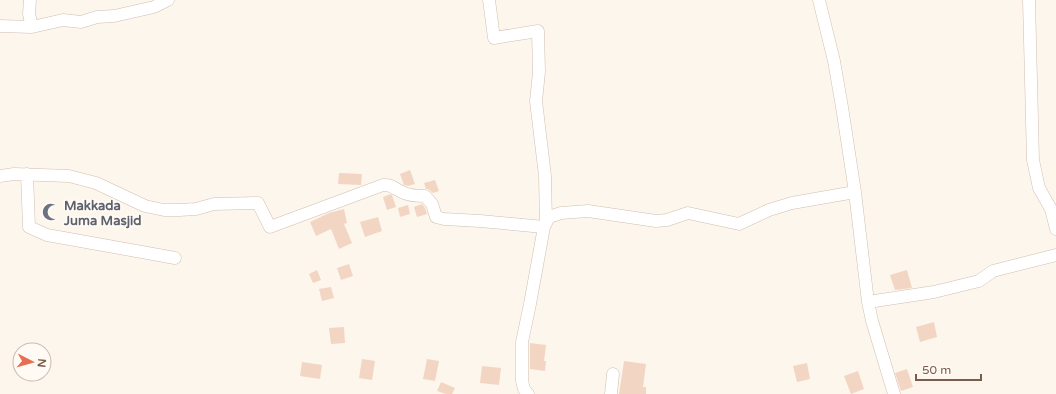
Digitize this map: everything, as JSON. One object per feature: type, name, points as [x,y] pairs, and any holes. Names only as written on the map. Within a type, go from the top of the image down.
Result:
[{"type":"street","points":[[30,0],[29,14],[32,27]]},
{"type":"street","points":[[0,26],[32,27],[63,20],[81,22],[97,17],[114,16],[154,7],[168,0]]},
{"type":"street","points":[[489,0],[494,38],[538,31],[539,72],[536,102],[545,176],[545,225],[522,342],[522,381],[524,389],[528,394]]},
{"type":"street","points":[[819,0],[834,61],[855,192],[868,302],[872,321],[894,394]]},
{"type":"street","points":[[1029,0],[1033,160],[1040,188],[1051,209],[1056,229]]},
{"type":"street","points":[[0,176],[27,174],[69,176],[96,183],[145,206],[164,210],[196,208],[214,204],[258,202],[270,227],[387,184],[404,194],[411,196],[425,196],[432,204],[436,217],[444,220],[545,225]]},
{"type":"street","points":[[27,174],[29,227],[47,235],[175,258]]},
{"type":"street","points":[[545,225],[549,217],[561,213],[588,211],[656,221],[666,220],[688,213],[739,224],[769,210],[792,203],[855,192]]},
{"type":"street","points":[[868,302],[934,292],[979,281],[993,271],[1056,255]]},
{"type":"street","points":[[611,394],[613,374]]},
{"type":"building","points":[[410,170],[415,184],[408,186],[404,185],[400,174]]},
{"type":"building","points":[[339,173],[362,174],[361,185],[338,184]]},
{"type":"building","points":[[435,180],[439,191],[433,193],[426,189],[424,183]]},
{"type":"building","points":[[391,194],[396,207],[387,210],[383,197]]},
{"type":"building","points":[[422,204],[427,214],[417,217],[414,207]]},
{"type":"building","points":[[408,205],[410,214],[400,217],[398,208]]},
{"type":"building","points":[[344,209],[347,223],[344,224],[352,243],[339,249],[331,229],[316,236],[310,222],[329,213]]},
{"type":"building","points":[[378,217],[382,231],[365,237],[360,222]]},
{"type":"building","points":[[349,264],[353,276],[341,280],[337,268]]},
{"type":"building","points":[[317,270],[321,280],[313,283],[309,274]]},
{"type":"building","points":[[907,270],[912,288],[895,290],[890,275]]},
{"type":"building","points":[[331,287],[334,298],[322,301],[319,289]]},
{"type":"building","points":[[934,322],[937,337],[920,342],[916,327]]},
{"type":"building","points":[[344,327],[345,343],[331,344],[329,328]]},
{"type":"building","points":[[530,343],[546,345],[544,361],[546,361],[545,371],[530,369]]},
{"type":"building","points":[[362,359],[375,361],[372,380],[359,378]]},
{"type":"building","points":[[427,359],[439,361],[435,381],[423,379]]},
{"type":"building","points":[[624,361],[646,364],[643,387],[646,387],[646,394],[619,394]]},
{"type":"building","points":[[302,362],[322,365],[320,379],[300,376]]},
{"type":"building","points":[[807,363],[810,379],[797,382],[793,366]]},
{"type":"building","points":[[482,366],[501,368],[499,385],[480,383]]},
{"type":"building","points":[[907,369],[913,387],[901,391],[895,373]]},
{"type":"building","points":[[858,371],[864,389],[851,394],[844,376]]},
{"type":"building","points":[[441,382],[455,388],[452,394],[437,391]]},
{"type":"place","name":"Makkada Juma Masjid","points":[[51,212]]}]
